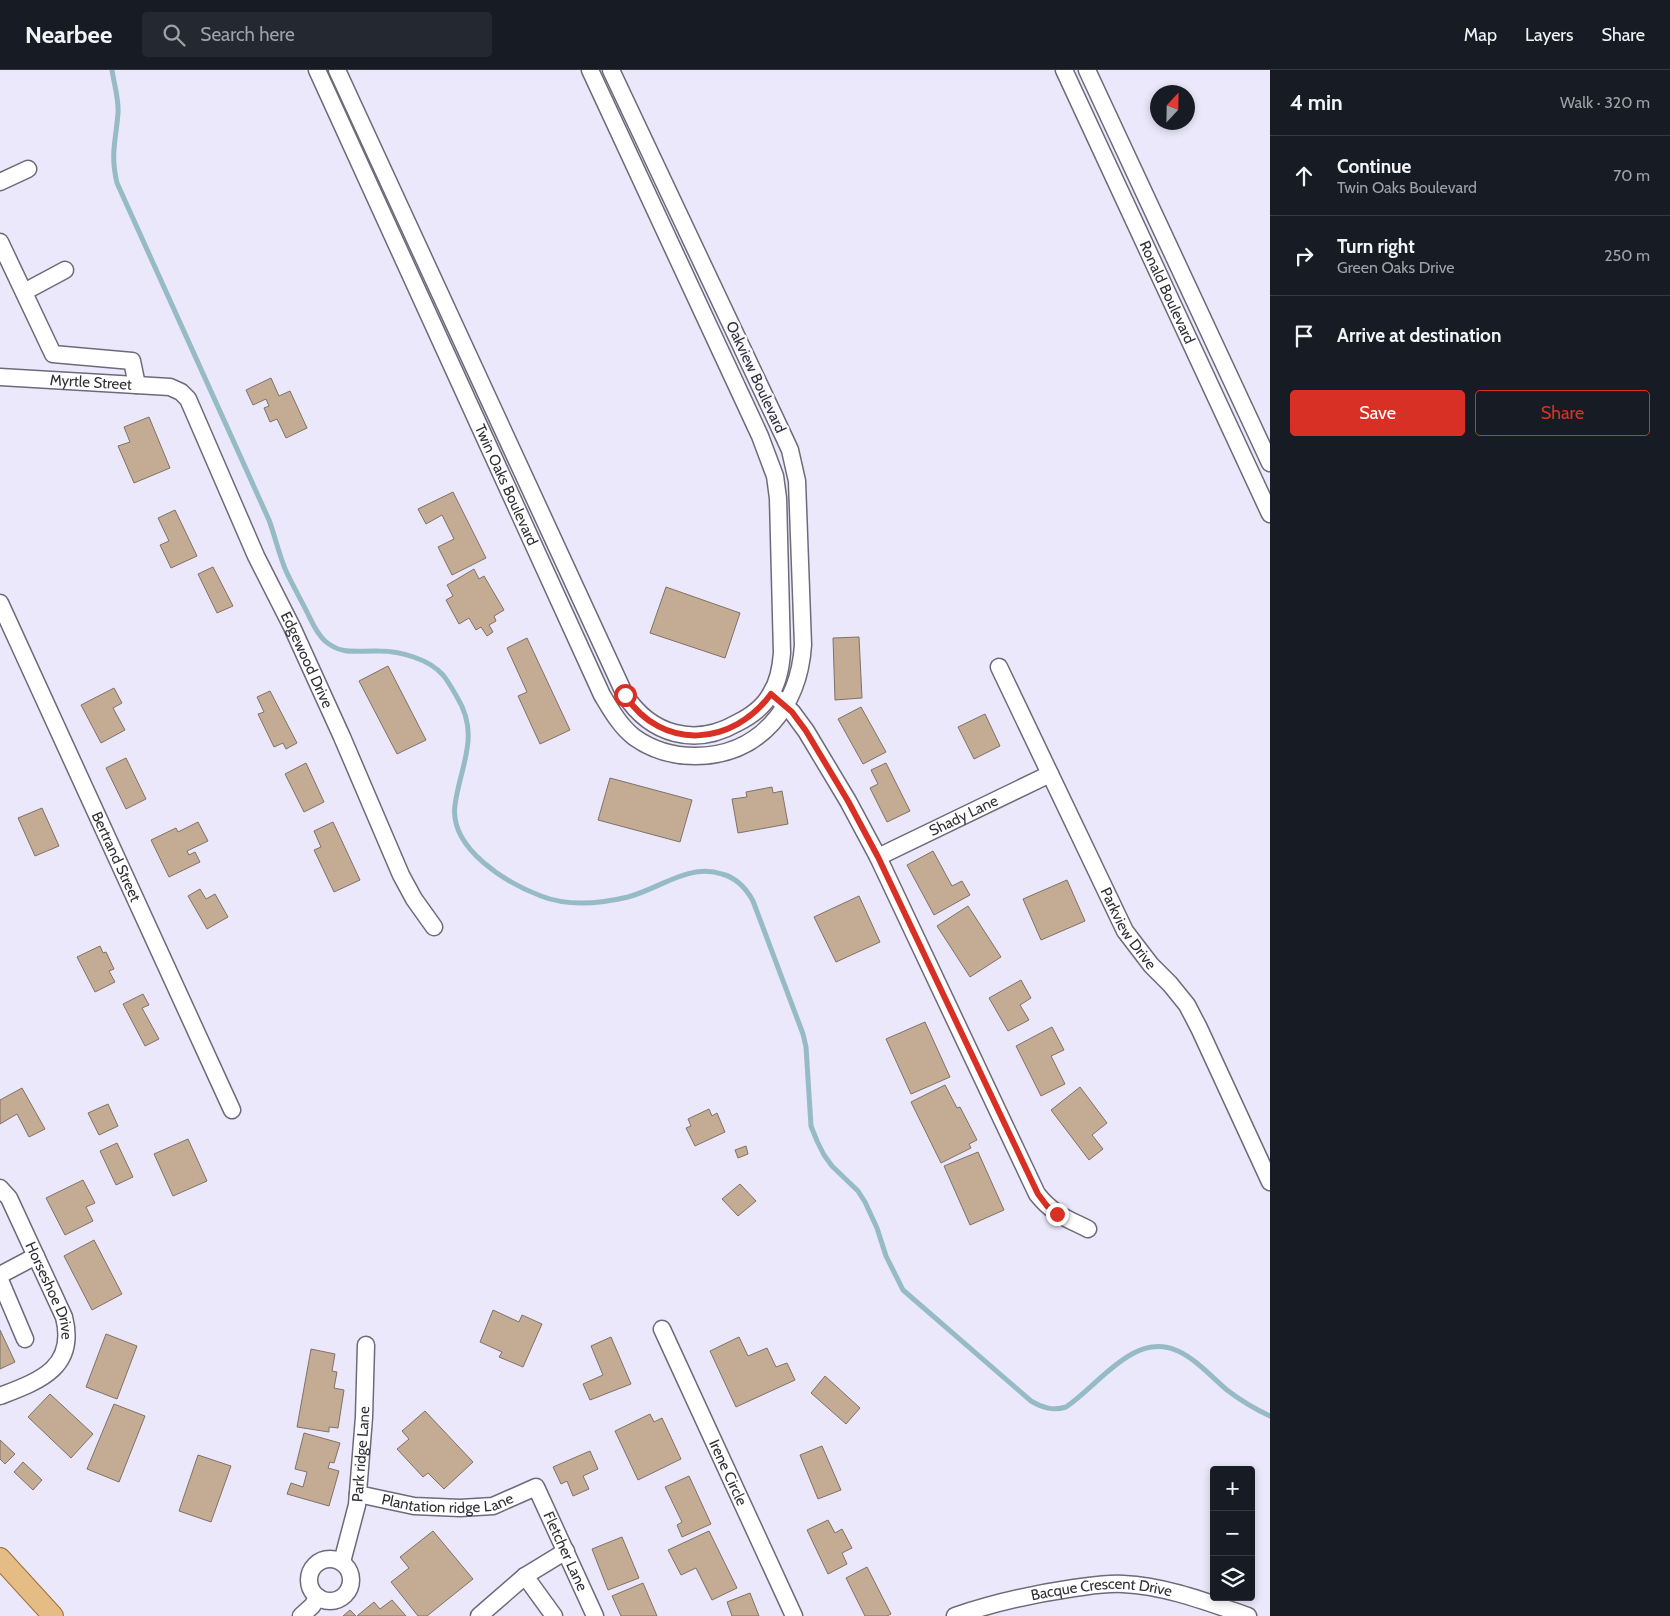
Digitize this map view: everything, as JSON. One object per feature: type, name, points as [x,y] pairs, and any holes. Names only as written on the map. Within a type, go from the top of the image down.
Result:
[{"type":"main road","points":[[0,1558],[52,1616]]},
{"type":"street","name":"Twin Oaks Boulevard","points":[[317,70],[602,695],[612,713],[635,737],[659,750],[682,756],[703,756],[729,752],[749,743],[768,727],[785,705]]},
{"type":"street","name":"Twin Oaks Boulevard","points":[[336,70],[616,677],[633,707],[650,722],[666,730],[691,736],[703,735],[728,729],[757,710],[771,694]]},
{"type":"street","name":"Oakview Boulevard","points":[[590,70],[760,436],[775,476],[778,498],[782,653],[780,667],[771,694]]},
{"type":"street","name":"Oakview Boulevard","points":[[611,70],[790,450],[797,481],[803,645],[802,662],[797,683],[785,705]]},
{"type":"street","name":"Ronald Boulevard","points":[[1064,70],[1270,514]]},
{"type":"street","name":"Ronald Boulevard","points":[[1087,70],[1270,463]]},
{"type":"street","points":[[1081,107],[1100,98]]},
{"type":"street","points":[[0,182],[28,169]]},
{"type":"street","points":[[0,242],[53,354],[132,361],[137,385]]},
{"type":"street","points":[[24,292],[65,270]]},
{"type":"street","points":[[1186,334],[1206,325]]},
{"type":"street","name":"Myrtle Street","points":[[0,377],[170,387],[181,392]]},
{"type":"street","name":"Edgewood Drive","points":[[181,392],[192,408],[256,556],[292,627],[342,736],[401,875],[434,927]]},
{"type":"street","name":"Bertrand Street","points":[[0,603],[232,1110]]},
{"type":"street","name":"Parkview Drive","points":[[999,667],[1125,930],[1151,965],[1187,1005],[1270,1182]]},
{"type":"street","points":[[771,694],[785,705],[806,731],[878,857],[1038,1194],[1047,1206],[1057,1214],[1088,1229]]},
{"type":"street","name":"Shady Lane","points":[[878,857],[1050,774]]},
{"type":"street","name":"Horseshoe Drive","points":[[0,1188],[9,1198],[64,1317],[66,1326],[66,1342],[62,1357],[49,1374],[35,1382],[0,1396]]},
{"type":"street","points":[[0,1275],[36,1256]]},
{"type":"street","points":[[0,1280],[25,1338]]},
{"type":"street","name":"Irene Circle","points":[[662,1329],[794,1616]]},
{"type":"street","name":"Park ridge Lane","points":[[342,1562],[357,1505],[364,1417],[366,1345]]},
{"type":"street","name":"Plantation ridge Lane","points":[[358,1494],[414,1506],[460,1508],[493,1506],[536,1487]]},
{"type":"street","name":"Fletcher Lane","points":[[536,1487],[595,1616]]},
{"type":"street","points":[[479,1616],[525,1576],[566,1551]]},
{"type":"street","points":[[336,1559],[342,1562],[351,1574],[352,1581],[346,1594],[340,1599],[332,1601],[318,1597],[310,1587],[312,1568],[323,1560],[336,1559]]},
{"type":"street","points":[[525,1576],[554,1616]]},
{"type":"street","name":"Bacque Crescent Drive","points":[[955,1616],[983,1607],[1055,1591],[1101,1584],[1149,1587],[1189,1595],[1248,1616]]},
{"type":"street","points":[[301,1616],[312,1606],[318,1597]]},
{"type":"building","points":[[271,378],[279,396],[290,391],[307,428],[286,438],[277,419],[270,422],[264,408],[269,406],[266,399],[253,405],[246,390]]},
{"type":"building","points":[[149,417],[170,468],[134,483],[118,446],[130,442],[124,427]]},
{"type":"building","points":[[453,492],[486,558],[452,575],[438,547],[454,539],[442,515],[426,524],[418,509]]},
{"type":"building","points":[[175,510],[197,556],[171,568],[160,545],[169,541],[158,518]]},
{"type":"building","points":[[213,567],[233,606],[217,613],[198,574]]},
{"type":"building","points":[[474,569],[479,579],[484,576],[504,610],[494,616],[496,621],[489,625],[493,632],[487,636],[481,627],[476,630],[469,618],[459,624],[446,600],[453,596],[447,585]]},
{"type":"building","points":[[666,587],[740,613],[725,658],[650,633]]},
{"type":"building","points":[[859,637],[862,698],[835,700],[833,638]]},
{"type":"building","points":[[527,638],[570,730],[540,744],[518,696],[527,692],[507,648]]},
{"type":"building","points":[[388,666],[426,740],[397,754],[359,681]]},
{"type":"building","points":[[114,688],[122,703],[113,708],[125,730],[101,743],[81,705]]},
{"type":"building","points":[[270,691],[297,743],[286,749],[283,743],[274,747],[258,714],[264,712],[257,697]]},
{"type":"building","points":[[861,707],[886,752],[863,764],[838,719]]},
{"type":"building","points":[[985,714],[1000,746],[974,759],[958,727]]},
{"type":"building","points":[[126,758],[146,799],[126,809],[106,768]]},
{"type":"building","points":[[306,763],[324,802],[304,812],[285,774]]},
{"type":"building","points":[[886,763],[910,811],[887,822],[870,788],[878,784],[871,770]]},
{"type":"building","points":[[610,778],[692,800],[680,842],[598,820]]},
{"type":"building","points":[[772,787],[773,793],[782,791],[788,824],[738,833],[732,799],[747,797],[746,792]]},
{"type":"building","points":[[42,808],[59,846],[35,856],[18,818]]},
{"type":"building","points":[[198,822],[208,841],[187,851],[189,855],[195,852],[200,862],[169,877],[151,840],[176,828],[178,832]]},
{"type":"building","points":[[333,822],[360,880],[334,892],[314,850],[321,847],[314,831]]},
{"type":"building","points":[[933,851],[952,886],[962,881],[970,895],[934,915],[907,865]]},
{"type":"building","points":[[1067,880],[1085,921],[1041,940],[1023,899]]},
{"type":"building","points":[[200,889],[206,899],[215,894],[228,917],[207,929],[188,896]]},
{"type":"building","points":[[859,896],[880,942],[836,962],[814,917]]},
{"type":"building","points":[[968,906],[1001,957],[970,977],[937,926]]},
{"type":"building","points":[[100,946],[103,953],[106,952],[114,969],[109,971],[115,982],[95,992],[77,957]]},
{"type":"building","points":[[1021,980],[1031,998],[1020,1005],[1029,1020],[1008,1031],[989,998]]},
{"type":"building","points":[[143,994],[149,1005],[142,1008],[159,1039],[145,1046],[123,1004]]},
{"type":"building","points":[[925,1022],[950,1077],[911,1094],[886,1039]]},
{"type":"building","points":[[1052,1027],[1064,1050],[1051,1056],[1065,1084],[1041,1096],[1016,1046]]},
{"type":"building","points":[[945,1085],[957,1108],[960,1107],[977,1140],[969,1144],[971,1148],[941,1163],[911,1102]]},
{"type":"building","points":[[1080,1087],[1107,1123],[1092,1135],[1103,1149],[1089,1160],[1051,1110]]},
{"type":"building","points":[[22,1088],[45,1129],[29,1137],[17,1114],[0,1124],[0,1100]]},
{"type":"building","points":[[108,1104],[118,1126],[99,1135],[88,1113]]},
{"type":"building","points":[[709,1109],[712,1116],[717,1113],[725,1132],[695,1146],[686,1128],[691,1126],[688,1119]]},
{"type":"building","points":[[188,1139],[207,1181],[173,1196],[154,1154]]},
{"type":"building","points":[[117,1143],[133,1177],[116,1185],[100,1151]]},
{"type":"building","points":[[746,1146],[748,1154],[738,1158],[735,1150]]},
{"type":"building","points":[[978,1152],[1004,1210],[970,1225],[944,1166]]},
{"type":"building","points":[[83,1180],[95,1203],[86,1207],[93,1221],[65,1235],[46,1198]]},
{"type":"building","points":[[740,1184],[756,1201],[738,1216],[722,1199]]},
{"type":"building","points":[[94,1240],[122,1294],[92,1310],[64,1256]]},
{"type":"building","points":[[493,1310],[519,1322],[522,1315],[542,1324],[523,1367],[499,1357],[502,1352],[480,1342]]},
{"type":"building","points":[[0,1330],[15,1362],[0,1369]]},
{"type":"building","points":[[106,1334],[137,1346],[117,1399],[86,1387]]},
{"type":"building","points":[[611,1337],[631,1384],[590,1400],[583,1384],[603,1375],[591,1346]]},
{"type":"building","points":[[739,1337],[748,1356],[767,1348],[776,1367],[787,1363],[795,1380],[736,1407],[710,1351]]},
{"type":"building","points":[[311,1349],[335,1354],[332,1371],[337,1372],[334,1388],[344,1390],[338,1428],[329,1427],[329,1432],[297,1427]]},
{"type":"building","points":[[825,1376],[860,1408],[846,1424],[811,1393]]},
{"type":"building","points":[[50,1394],[93,1434],[71,1458],[28,1417]]},
{"type":"building","points":[[114,1404],[145,1416],[119,1482],[87,1469]]},
{"type":"building","points":[[425,1411],[473,1462],[444,1489],[428,1473],[423,1477],[397,1449],[409,1439],[402,1431]]},
{"type":"building","points":[[650,1414],[654,1422],[662,1418],[681,1459],[638,1480],[615,1431]]},
{"type":"building","points":[[304,1433],[340,1443],[334,1463],[330,1462],[328,1468],[339,1471],[329,1506],[287,1494],[291,1483],[303,1487],[307,1472],[295,1469]]},
{"type":"building","points":[[0,1440],[15,1454],[5,1464],[0,1459]]},
{"type":"building","points":[[822,1446],[841,1490],[818,1499],[800,1455]]},
{"type":"building","points":[[590,1451],[598,1469],[583,1476],[589,1489],[573,1496],[567,1481],[561,1484],[553,1467]]},
{"type":"building","points":[[198,1455],[231,1466],[211,1522],[179,1511]]},
{"type":"building","points":[[23,1462],[42,1480],[33,1490],[14,1472]]},
{"type":"building","points":[[689,1476],[711,1524],[682,1537],[677,1525],[682,1522],[665,1487]]},
{"type":"building","points":[[828,1520],[835,1533],[842,1529],[852,1548],[842,1553],[847,1564],[828,1574],[807,1530]]},
{"type":"building","points":[[433,1531],[473,1579],[427,1616],[418,1616],[391,1582],[409,1568],[400,1557]]},
{"type":"building","points":[[709,1531],[737,1588],[712,1600],[696,1568],[681,1575],[668,1550]]},
{"type":"building","points":[[622,1537],[639,1578],[608,1590],[592,1549]]},
{"type":"building","points":[[867,1567],[891,1614],[887,1616],[865,1616],[846,1578]]},
{"type":"building","points":[[643,1583],[657,1616],[621,1616],[612,1596]]},
{"type":"building","points":[[750,1593],[759,1616],[732,1616],[727,1602]]},
{"type":"building","points":[[392,1600],[406,1616],[357,1616],[374,1602],[380,1609]]},
{"type":"building","points":[[350,1610],[356,1616],[343,1616]]},
{"type":"waterway","points":[[112,70],[118,108],[114,147],[117,183],[269,520],[286,571],[314,627],[325,641],[338,649],[396,652],[430,664],[445,677],[464,711],[468,725],[467,751],[455,805],[456,821],[461,836],[471,850],[497,873],[512,882],[541,896],[562,902],[595,903],[628,897],[674,878],[698,872],[722,874],[737,881],[753,901],[803,1034],[806,1047],[811,1126],[817,1141],[832,1166],[858,1191],[865,1202],[877,1228],[886,1256],[903,1290],[1031,1401],[1044,1407],[1052,1409],[1066,1407],[1123,1359],[1147,1348],[1160,1347],[1173,1349],[1184,1354],[1232,1394],[1270,1416]]},
{"type":"route","points":[[625,695],[633,707],[650,722],[674,733],[691,736],[728,729],[757,710],[771,694],[792,712],[819,752],[878,857],[1038,1194],[1047,1206],[1057,1214]]}]
